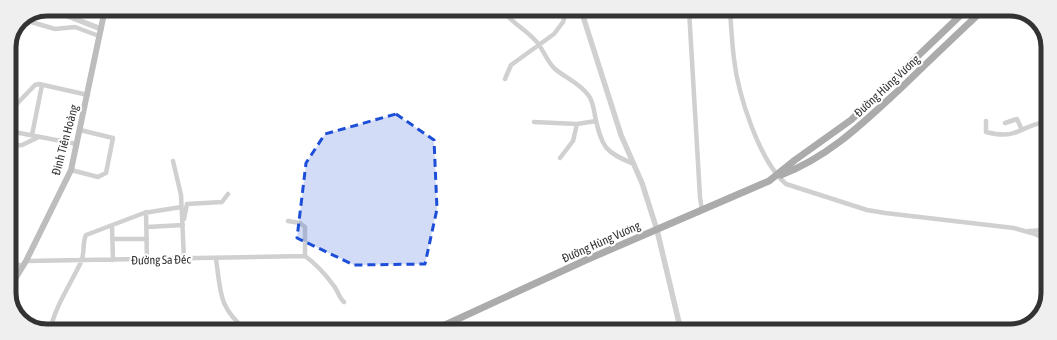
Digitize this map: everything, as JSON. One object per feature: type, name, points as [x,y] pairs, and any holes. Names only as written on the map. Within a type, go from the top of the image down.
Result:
[{"type":"main road","name":"Đinh Tiên Hoàng","points":[[16,277],[71,170],[104,16]]},
{"type":"main road","name":"Đường Hùng Vương","points":[[777,176],[795,160],[851,120],[960,16]]},
{"type":"main road","name":"Đường Hùng Vương","points":[[452,324],[586,260],[739,195],[777,176],[799,168],[825,153],[859,127],[977,16]]},
{"type":"street","points":[[68,16],[101,29]]},
{"type":"street","points":[[506,16],[509,20],[532,37],[540,45],[552,66],[573,81],[589,96],[593,104],[599,136],[608,151],[614,156],[634,164]]},
{"type":"street","points":[[504,79],[511,64],[540,45],[558,29],[564,16]]},
{"type":"street","points":[[583,16],[621,134],[634,164],[657,230],[680,324]]},
{"type":"street","points":[[689,16],[702,211]]},
{"type":"street","points":[[731,16],[737,78],[759,148],[777,176],[786,184],[810,193],[873,211],[1026,231],[1041,230]]},
{"type":"street","points":[[29,22],[55,29],[76,27],[99,36]]},
{"type":"street","points":[[16,105],[35,85],[42,85],[88,95]]},
{"type":"street","points":[[32,135],[42,85]]},
{"type":"street","points":[[1005,123],[1017,119],[1022,130]]},
{"type":"street","points":[[534,122],[577,124],[596,121]]},
{"type":"street","points":[[986,121],[985,131],[987,133],[1009,134],[1022,130],[1036,123],[1041,123]]},
{"type":"street","points":[[560,158],[573,141],[577,124]]},
{"type":"street","points":[[71,170],[98,177],[106,173],[113,138],[80,130]]},
{"type":"street","points":[[16,132],[77,144]]},
{"type":"street","points":[[16,145],[22,145],[40,137]]},
{"type":"street","points":[[173,161],[181,195],[184,259]]},
{"type":"street","points":[[183,223],[187,204],[222,202],[228,194]]},
{"type":"street","points":[[52,324],[60,302],[82,260],[86,235],[146,212],[182,206]]},
{"type":"street","points":[[146,212],[147,260]]},
{"type":"street","points":[[288,222],[300,223],[305,227],[305,256],[315,263],[330,281],[341,300],[344,302]]},
{"type":"street","points":[[147,227],[183,223]]},
{"type":"street","points":[[112,226],[113,260]]},
{"type":"street","points":[[1026,231],[1041,237]]},
{"type":"street","points":[[112,239],[147,239]]},
{"type":"street","name":"Đường Sa Đéc","points":[[16,263],[24,264],[82,260],[216,259],[305,256]]},
{"type":"street","points":[[216,259],[224,305],[233,320],[238,324]]},
{"type":"highlighted area","points":[[396,114],[434,140],[437,209],[425,264],[354,265],[297,238],[306,163],[325,134]]}]
